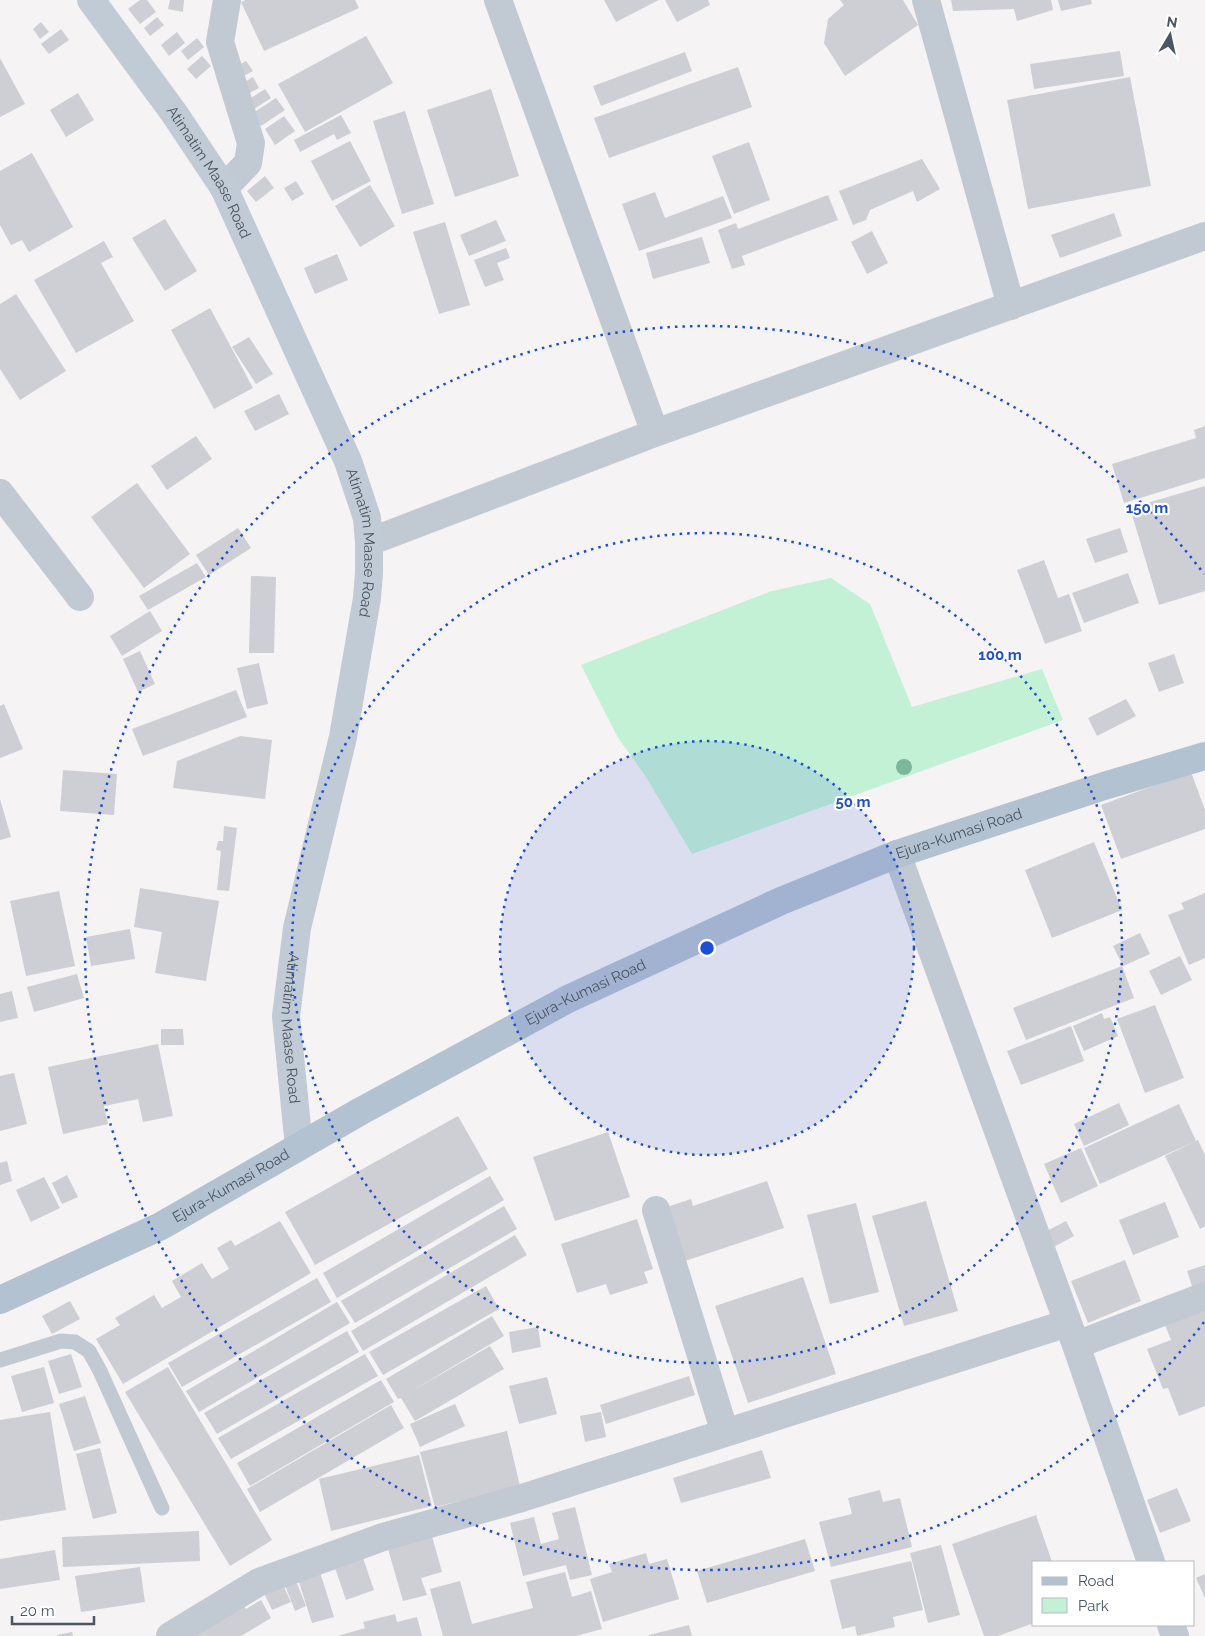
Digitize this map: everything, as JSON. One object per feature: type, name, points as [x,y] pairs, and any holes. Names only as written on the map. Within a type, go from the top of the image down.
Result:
[{"type":"main road","name":"Atimatim Maase Road","points":[[91,0],[174,113],[224,188],[348,461],[366,518],[369,542],[367,598],[343,737],[297,928],[286,1016],[299,1147]]},
{"type":"main road","name":"Ejura-Kumasi Road","points":[[0,1300],[162,1226],[411,1083],[568,999],[781,901],[897,854],[1104,786],[1205,756]]},
{"type":"street","points":[[224,188],[248,163],[251,143],[220,42],[227,0]]},
{"type":"street","points":[[498,0],[655,433]]},
{"type":"street","points":[[926,0],[1011,306]]},
{"type":"street","points":[[369,542],[655,433],[1205,236]]},
{"type":"street","points":[[0,493],[80,597]]},
{"type":"street","points":[[897,854],[1072,1334],[1151,1561]]},
{"type":"street","points":[[656,1210],[725,1433]]},
{"type":"street","points":[[170,1636],[259,1582],[383,1537],[522,1498],[725,1433],[1205,1296]]},
{"type":"lane","points":[[0,1360],[61,1341],[75,1342],[89,1351],[162,1508]]},
{"type":"green space","points":[[831,578],[870,604],[912,707],[1042,669],[1063,720],[692,854],[644,774],[617,736],[581,665],[772,591]]},
{"type":"building","points":[[140,0],[147,0],[156,12],[140,24],[128,9]]},
{"type":"building","points":[[170,0],[184,0],[183,12],[168,9]]},
{"type":"building","points":[[246,0],[355,0],[359,8],[264,51],[241,2]]},
{"type":"building","points":[[604,0],[659,0],[616,22]]},
{"type":"building","points":[[665,0],[708,0],[710,5],[677,22]]},
{"type":"building","points":[[840,0],[903,0],[918,25],[845,76],[824,43],[828,19],[844,5]]},
{"type":"building","points":[[951,0],[1051,0],[1053,10],[1017,21],[1014,9],[953,11]]},
{"type":"building","points":[[1058,0],[1091,0],[1092,4],[1061,11]]},
{"type":"building","points":[[157,17],[164,25],[150,36],[144,28]]},
{"type":"building","points":[[41,22],[49,32],[40,39],[33,29]]},
{"type":"building","points":[[61,29],[69,40],[49,54],[41,44]]},
{"type":"building","points":[[177,32],[185,43],[169,56],[161,45]]},
{"type":"building","points":[[366,36],[393,83],[305,132],[278,84]]},
{"type":"building","points":[[197,38],[204,47],[188,60],[181,51]]},
{"type":"building","points":[[1120,51],[1124,76],[1034,89],[1030,64]]},
{"type":"building","points":[[685,52],[692,71],[601,106],[593,86]]},
{"type":"building","points":[[202,56],[211,66],[196,79],[187,69]]},
{"type":"building","points":[[0,58],[25,104],[0,117]]},
{"type":"building","points":[[246,61],[253,71],[238,79],[232,69]]},
{"type":"building","points":[[738,67],[752,107],[609,158],[594,118]]},
{"type":"building","points":[[253,77],[259,88],[246,95],[240,85]]},
{"type":"building","points":[[1130,77],[1151,186],[1028,209],[1007,100]]},
{"type":"building","points":[[265,89],[271,98],[254,109],[248,100]]},
{"type":"building","points":[[491,89],[519,176],[455,197],[427,110]]},
{"type":"building","points":[[78,93],[94,120],[66,137],[50,110]]},
{"type":"building","points":[[276,98],[285,110],[261,126],[253,113]]},
{"type":"building","points":[[405,111],[434,204],[402,214],[373,121]]},
{"type":"building","points":[[341,115],[351,133],[337,140],[334,134],[300,152],[294,140]]},
{"type":"building","points":[[284,116],[295,131],[275,145],[265,129]]},
{"type":"building","points":[[350,141],[371,181],[332,201],[311,161]]},
{"type":"building","points":[[749,142],[770,200],[734,214],[712,156]]},
{"type":"building","points":[[32,153],[73,227],[29,252],[22,240],[11,245],[0,225],[0,171]]},
{"type":"building","points":[[922,159],[940,189],[917,202],[913,191],[870,210],[866,220],[853,225],[839,191]]},
{"type":"building","points":[[265,176],[274,188],[256,202],[247,191]]},
{"type":"building","points":[[296,181],[304,194],[292,201],[284,188]]},
{"type":"building","points":[[370,185],[395,226],[360,247],[335,206]]},
{"type":"building","points":[[655,192],[665,218],[723,196],[732,218],[639,251],[622,204]]},
{"type":"building","points":[[828,195],[838,220],[742,256],[745,265],[732,269],[718,230],[736,223],[738,229]]},
{"type":"building","points":[[1114,213],[1122,236],[1060,258],[1051,235]]},
{"type":"building","points":[[165,219],[197,271],[165,291],[132,238]]},
{"type":"building","points":[[496,220],[506,241],[469,256],[460,235]]},
{"type":"building","points":[[445,222],[470,305],[439,314],[413,232]]},
{"type":"building","points":[[872,231],[888,263],[867,274],[851,242]]},
{"type":"building","points":[[702,237],[710,263],[653,279],[646,253]]},
{"type":"building","points":[[104,241],[113,257],[101,263],[134,321],[76,353],[34,280]]},
{"type":"building","points":[[506,248],[510,258],[497,263],[504,280],[485,287],[474,260]]},
{"type":"building","points":[[337,254],[348,280],[315,294],[304,268]]},
{"type":"building","points":[[16,294],[66,371],[20,400],[0,369],[0,304]]},
{"type":"building","points":[[210,308],[253,388],[214,409],[171,330]]},
{"type":"building","points":[[249,337],[273,374],[256,384],[232,347]]},
{"type":"building","points":[[279,394],[289,414],[255,431],[244,411]]},
{"type":"building","points":[[1205,426],[1205,478],[1124,503],[1112,464],[1196,438],[1194,430]]},
{"type":"building","points":[[196,436],[212,459],[167,490],[151,466]]},
{"type":"building","points":[[137,483],[190,554],[144,588],[91,517]]},
{"type":"building","points":[[1205,486],[1205,591],[1159,605],[1130,508]]},
{"type":"building","points":[[238,528],[251,548],[209,575],[196,555]]},
{"type":"building","points":[[1120,528],[1128,552],[1095,563],[1086,539]]},
{"type":"building","points":[[1044,560],[1058,598],[1069,594],[1082,631],[1045,644],[1017,570]]},
{"type":"building","points":[[197,563],[206,577],[148,610],[139,596]]},
{"type":"building","points":[[1128,573],[1139,603],[1084,623],[1072,593]]},
{"type":"building","points":[[251,576],[276,577],[274,653],[249,653]]},
{"type":"building","points":[[150,611],[162,631],[122,656],[110,636]]},
{"type":"building","points":[[140,651],[155,684],[138,692],[123,659]]},
{"type":"building","points":[[1174,654],[1184,683],[1159,692],[1148,663]]},
{"type":"building","points":[[259,663],[268,704],[247,709],[237,668]]},
{"type":"building","points":[[236,690],[247,717],[143,756],[132,729]]},
{"type":"building","points":[[1126,699],[1136,716],[1097,736],[1088,718]]},
{"type":"building","points":[[4,704],[23,749],[0,758],[0,706]]},
{"type":"building","points":[[240,736],[272,740],[265,799],[173,788],[177,761]]},
{"type":"building","points":[[63,770],[117,774],[114,815],[60,811]]},
{"type":"building","points":[[1191,772],[1205,810],[1205,829],[1121,859],[1101,805]]},
{"type":"building","points":[[0,799],[11,837],[0,840]]},
{"type":"building","points":[[224,826],[237,828],[229,891],[217,890],[221,851],[216,850],[218,841],[223,841]]},
{"type":"building","points":[[1094,842],[1122,910],[1052,938],[1025,870]]},
{"type":"building","points":[[140,888],[219,901],[206,981],[155,973],[162,932],[134,927]]},
{"type":"building","points":[[59,891],[75,966],[26,976],[10,901]]},
{"type":"building","points":[[1205,893],[1205,958],[1189,965],[1168,915],[1184,909],[1181,903]]},
{"type":"building","points":[[130,929],[135,959],[91,966],[86,937]]},
{"type":"building","points":[[1140,933],[1150,954],[1123,966],[1113,946]]},
{"type":"building","points":[[1180,956],[1192,980],[1161,995],[1149,971]]},
{"type":"building","points":[[1122,966],[1134,998],[1026,1040],[1013,1008]]},
{"type":"building","points":[[77,974],[84,998],[34,1012],[27,987]]},
{"type":"building","points":[[12,991],[18,1018],[0,1022],[0,994]]},
{"type":"building","points":[[1155,1005],[1184,1078],[1145,1093],[1117,1019]]},
{"type":"building","points":[[1102,1013],[1104,1019],[1110,1017],[1118,1036],[1084,1051],[1073,1026]]},
{"type":"building","points":[[1071,1026],[1084,1061],[1021,1085],[1007,1051]]},
{"type":"building","points":[[161,1029],[183,1029],[184,1045],[161,1045]]},
{"type":"building","points":[[158,1044],[173,1116],[143,1122],[138,1099],[104,1106],[108,1124],[63,1134],[48,1067]]},
{"type":"building","points":[[14,1073],[27,1124],[0,1131],[0,1076]]},
{"type":"building","points":[[1119,1103],[1129,1125],[1084,1146],[1074,1124]]},
{"type":"building","points":[[1179,1104],[1196,1141],[1100,1184],[1084,1148]]},
{"type":"building","points":[[458,1116],[488,1169],[315,1265],[285,1212]]},
{"type":"building","points":[[608,1132],[630,1197],[555,1221],[533,1157]]},
{"type":"building","points":[[1198,1140],[1205,1155],[1205,1226],[1200,1229],[1165,1156]]},
{"type":"building","points":[[1081,1148],[1098,1186],[1061,1203],[1044,1164]]},
{"type":"building","points":[[7,1161],[12,1181],[0,1185],[0,1163]]},
{"type":"building","points":[[67,1175],[78,1197],[62,1204],[52,1183]]},
{"type":"building","points":[[490,1176],[504,1200],[337,1298],[323,1273]]},
{"type":"building","points":[[44,1177],[60,1208],[31,1222],[16,1190]]},
{"type":"building","points":[[767,1181],[784,1228],[682,1262],[664,1208],[691,1199],[693,1206]]},
{"type":"building","points":[[926,1201],[958,1311],[904,1326],[872,1216]]},
{"type":"building","points":[[1165,1202],[1179,1237],[1133,1255],[1119,1220]]},
{"type":"building","points":[[856,1203],[879,1292],[830,1304],[807,1215]]},
{"type":"building","points":[[504,1206],[517,1229],[355,1323],[341,1301]]},
{"type":"building","points":[[637,1219],[653,1269],[644,1272],[648,1283],[610,1295],[606,1284],[577,1293],[561,1244]]},
{"type":"building","points":[[280,1221],[311,1273],[123,1384],[96,1339],[120,1325],[115,1318],[154,1295],[162,1308],[181,1297],[172,1281],[202,1263],[212,1279],[229,1269],[217,1248],[231,1240],[235,1246]]},
{"type":"building","points":[[1066,1221],[1074,1236],[1052,1248],[1043,1233]]},
{"type":"building","points":[[515,1235],[527,1255],[363,1351],[351,1331]]},
{"type":"building","points":[[1125,1260],[1141,1301],[1088,1323],[1071,1281]]},
{"type":"building","points":[[1205,1265],[1205,1291],[1195,1295],[1187,1271]]},
{"type":"building","points":[[803,1277],[836,1374],[748,1403],[715,1306]]},
{"type":"building","points":[[317,1278],[331,1302],[182,1387],[168,1363]]},
{"type":"building","points":[[486,1286],[499,1309],[383,1375],[369,1352]]},
{"type":"building","points":[[70,1301],[80,1319],[52,1334],[42,1316]]},
{"type":"building","points":[[337,1302],[350,1323],[199,1412],[186,1391]]},
{"type":"building","points":[[1205,1309],[1205,1406],[1179,1416],[1168,1388],[1163,1389],[1147,1349],[1171,1340],[1165,1325]]},
{"type":"building","points":[[492,1316],[504,1336],[410,1392],[490,1346],[504,1369],[415,1421],[401,1398],[398,1399],[386,1379]]},
{"type":"building","points":[[538,1327],[541,1347],[512,1353],[509,1332]]},
{"type":"building","points":[[347,1331],[359,1352],[217,1434],[204,1413]]},
{"type":"building","points":[[71,1354],[82,1387],[59,1394],[48,1361]]},
{"type":"building","points":[[365,1354],[378,1376],[231,1459],[218,1438]]},
{"type":"building","points":[[44,1367],[54,1403],[22,1412],[11,1376]]},
{"type":"building","points":[[168,1367],[272,1540],[230,1566],[125,1392]]},
{"type":"building","points":[[689,1376],[695,1395],[606,1424],[600,1405]]},
{"type":"building","points":[[547,1377],[557,1414],[519,1424],[509,1386]]},
{"type":"building","points":[[381,1380],[394,1402],[250,1486],[237,1463]]},
{"type":"building","points":[[85,1396],[101,1443],[74,1451],[59,1404]]},
{"type":"building","points":[[455,1404],[465,1426],[420,1447],[410,1424]]},
{"type":"building","points":[[391,1405],[404,1428],[260,1512],[247,1489]]},
{"type":"building","points":[[50,1412],[66,1510],[0,1521],[0,1420]]},
{"type":"building","points":[[601,1412],[606,1437],[585,1442],[580,1416]]},
{"type":"building","points":[[507,1431],[520,1486],[435,1507],[420,1452]]},
{"type":"building","points":[[100,1448],[117,1513],[93,1519],[76,1454]]},
{"type":"building","points":[[762,1450],[771,1478],[681,1503],[673,1478]]},
{"type":"building","points":[[419,1455],[432,1506],[331,1531],[319,1479]]},
{"type":"building","points":[[1177,1488],[1191,1521],[1160,1533],[1147,1500]]},
{"type":"building","points":[[880,1490],[883,1502],[900,1498],[912,1547],[831,1567],[819,1522],[852,1514],[848,1498]]},
{"type":"building","points":[[575,1507],[592,1575],[570,1580],[566,1565],[523,1576],[510,1523],[534,1517],[541,1544],[559,1539],[552,1513]]},
{"type":"building","points":[[1036,1515],[1052,1561],[1032,1561],[1032,1624],[998,1636],[984,1636],[952,1544]]},
{"type":"building","points":[[430,1529],[442,1572],[421,1578],[427,1595],[403,1601],[386,1542]]},
{"type":"building","points":[[199,1531],[200,1561],[63,1567],[62,1537]]},
{"type":"building","points":[[805,1539],[815,1571],[707,1603],[697,1571]]},
{"type":"building","points":[[941,1545],[960,1615],[928,1623],[910,1553]]},
{"type":"building","points":[[55,1550],[60,1580],[0,1589],[0,1559]]},
{"type":"building","points":[[646,1553],[649,1564],[667,1559],[679,1599],[603,1622],[590,1579],[612,1572],[609,1564]]},
{"type":"building","points":[[362,1555],[374,1590],[346,1600],[334,1565]]},
{"type":"building","points":[[911,1561],[923,1610],[893,1617],[895,1627],[857,1636],[855,1626],[842,1629],[830,1580]]},
{"type":"building","points":[[140,1567],[145,1602],[81,1612],[75,1576]]},
{"type":"building","points":[[320,1572],[334,1617],[312,1623],[298,1579]]},
{"type":"building","points":[[565,1572],[572,1597],[591,1591],[602,1629],[576,1636],[443,1636],[430,1589],[460,1581],[472,1624],[533,1608],[526,1582]]},
{"type":"building","points":[[1205,1574],[1205,1598],[1196,1578]]},
{"type":"building","points":[[296,1581],[306,1606],[295,1611],[285,1585]]},
{"type":"building","points":[[283,1585],[291,1602],[272,1610],[264,1593]]},
{"type":"building","points":[[261,1600],[271,1618],[241,1636],[189,1636],[242,1604],[246,1609]]},
{"type":"building","points":[[395,1614],[397,1622],[417,1617],[422,1636],[338,1636],[365,1628],[363,1622]]},
{"type":"building","points":[[689,1625],[692,1636],[649,1636],[649,1635]]},
{"type":"building","points":[[72,1632],[73,1636],[57,1636],[57,1635]]}]
